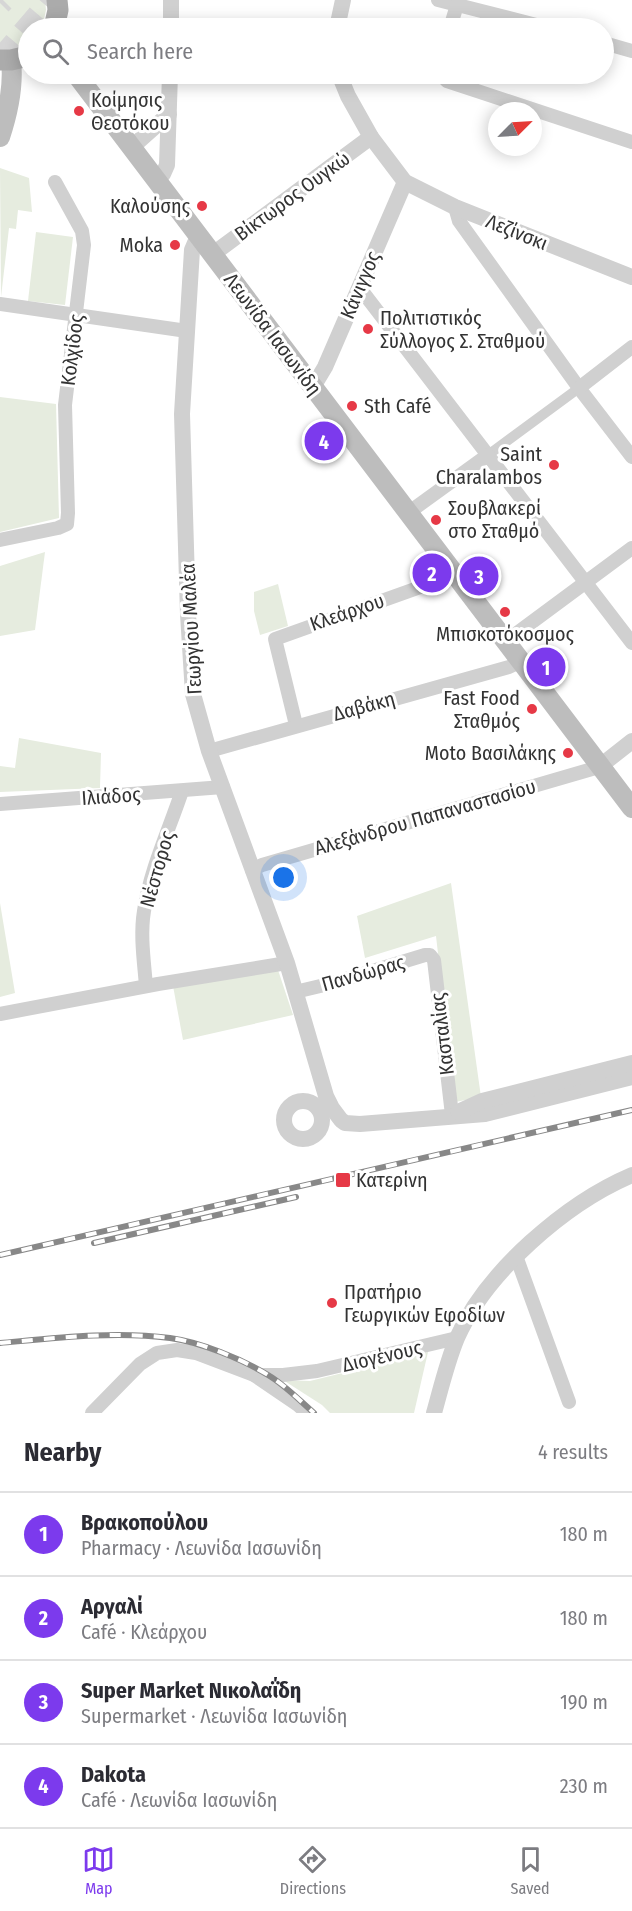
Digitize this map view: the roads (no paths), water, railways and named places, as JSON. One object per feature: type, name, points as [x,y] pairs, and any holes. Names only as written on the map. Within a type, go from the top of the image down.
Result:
[{"type":"main road","points":[[56,18],[57,0]]},
{"type":"main road","points":[[0,137],[9,99],[13,59]]},
{"type":"main road","name":"Λεωνίδα Ιασωνίδη","points":[[84,84],[632,808]]},
{"type":"street","points":[[171,0],[171,18]]},
{"type":"street","points":[[339,18],[343,0]]},
{"type":"street","points":[[438,0],[510,18]]},
{"type":"street","points":[[453,18],[457,4]]},
{"type":"street","points":[[614,46],[632,51]]},
{"type":"street","points":[[156,180],[163,174],[167,165],[170,84]]},
{"type":"street","points":[[343,84],[371,137],[405,182]]},
{"type":"street","points":[[456,84],[632,142]]},
{"type":"street","points":[[132,147],[169,114]]},
{"type":"street","name":"Βίκτωρος Ουγκώ","points":[[207,247],[371,137]]},
{"type":"street","name":"Κολχίδος","points":[[0,540],[58,528],[67,524],[65,405],[84,245],[82,231],[55,182]]},
{"type":"street","name":"Λεζίνσκι","points":[[405,182],[455,207],[632,277]]},
{"type":"street","name":"Κάνιγγος","points":[[313,387],[325,367],[405,182]]},
{"type":"street","points":[[455,207],[459,221],[579,388],[632,457]]},
{"type":"street","name":"Γεωργίου Μαλέα","points":[[207,247],[195,243],[192,250],[182,414],[191,674],[197,716],[287,963],[322,1084],[332,1108]]},
{"type":"street","points":[[359,287],[632,643]]},
{"type":"street","points":[[0,304],[187,332]]},
{"type":"street","points":[[408,513],[632,347]]},
{"type":"street","points":[[505,642],[632,548]]},
{"type":"street","name":"Κλεάρχου","points":[[296,725],[274,639],[454,575]]},
{"type":"street","name":"Δαβάκη","points":[[209,751],[520,662]]},
{"type":"street","points":[[599,766],[632,741]]},
{"type":"street","name":"Αλεξάνδρου Παπαναστασίου","points":[[252,870],[599,766]]},
{"type":"street","name":"Ιλιάδος","points":[[0,804],[223,787]]},
{"type":"street","name":"Νέστορος","points":[[146,986],[143,947],[144,912],[153,875],[182,791]]},
{"type":"street","name":"Πανδώρας","points":[[295,992],[430,955]]},
{"type":"street","name":"Κασταλίας","points":[[430,955],[434,960],[452,1115]]},
{"type":"street","points":[[0,1014],[146,986],[287,963]]},
{"type":"street","points":[[309,1102],[318,1107],[322,1116],[319,1132],[307,1139],[297,1139],[286,1130],[284,1116],[287,1110],[298,1102],[309,1102],[332,1108],[337,1117],[345,1123],[360,1124],[485,1114],[630,1071]]},
{"type":"street","points":[[309,1102],[322,1084]]},
{"type":"street","points":[[322,1122],[332,1108]]},
{"type":"street","points":[[434,1413],[457,1338],[489,1287],[516,1256],[566,1214],[632,1175]]},
{"type":"street","points":[[516,1256],[569,1402]]},
{"type":"street","name":"Διογένους","points":[[92,1413],[140,1364],[158,1353],[177,1350],[196,1353],[254,1375],[283,1375],[317,1371],[457,1338]]},
{"type":"street","points":[[254,1375],[307,1413]]},
{"type":"tunnel","points":[[0,3],[3,0]]},
{"type":"tunnel","points":[[37,18],[52,0]]},
{"type":"tunnel","points":[[0,61],[18,40]]},
{"type":"railway","points":[[0,1255],[632,1110]]},
{"type":"railway","points":[[94,1243],[296,1197]]},
{"type":"railway","points":[[0,1343],[106,1335],[149,1336],[182,1340],[220,1352],[258,1369],[280,1383],[314,1413]]},
{"type":"place","name":"Κοίμησις Θεοτόκου","points":[[79,111]]},
{"type":"place","name":"Καλούσης","points":[[202,206]]},
{"type":"place","name":"Moka","points":[[175,245]]},
{"type":"place","name":"Πολιτιστικός Σύλλογος Σ. Σταθμού","points":[[368,329]]},
{"type":"place","name":"Sth Café","points":[[352,406]]},
{"type":"place","name":"Dakota","points":[[324,441]]},
{"type":"place","name":"Saint Charalambos","points":[[554,465]]},
{"type":"place","name":"Σουβλακερί στο Σταθμό","points":[[436,520]]},
{"type":"place","name":"Αργαλί","points":[[432,573]]},
{"type":"place","name":"Super Market Νικολαΐδη","points":[[479,576]]},
{"type":"place","name":"Μπισκοτόκοσμος","points":[[505,612]]},
{"type":"place","name":"Βρακοπούλου","points":[[546,667]]},
{"type":"place","name":"Fast Food Σταθμός","points":[[532,709]]},
{"type":"place","name":"Moto Bασιλάκης","points":[[568,753]]},
{"type":"place","name":"Κατερίνη","points":[[343,1180]]},
{"type":"place","name":"Πρατήριο Γεωργικών Εφοδίων","points":[[332,1303]]}]
